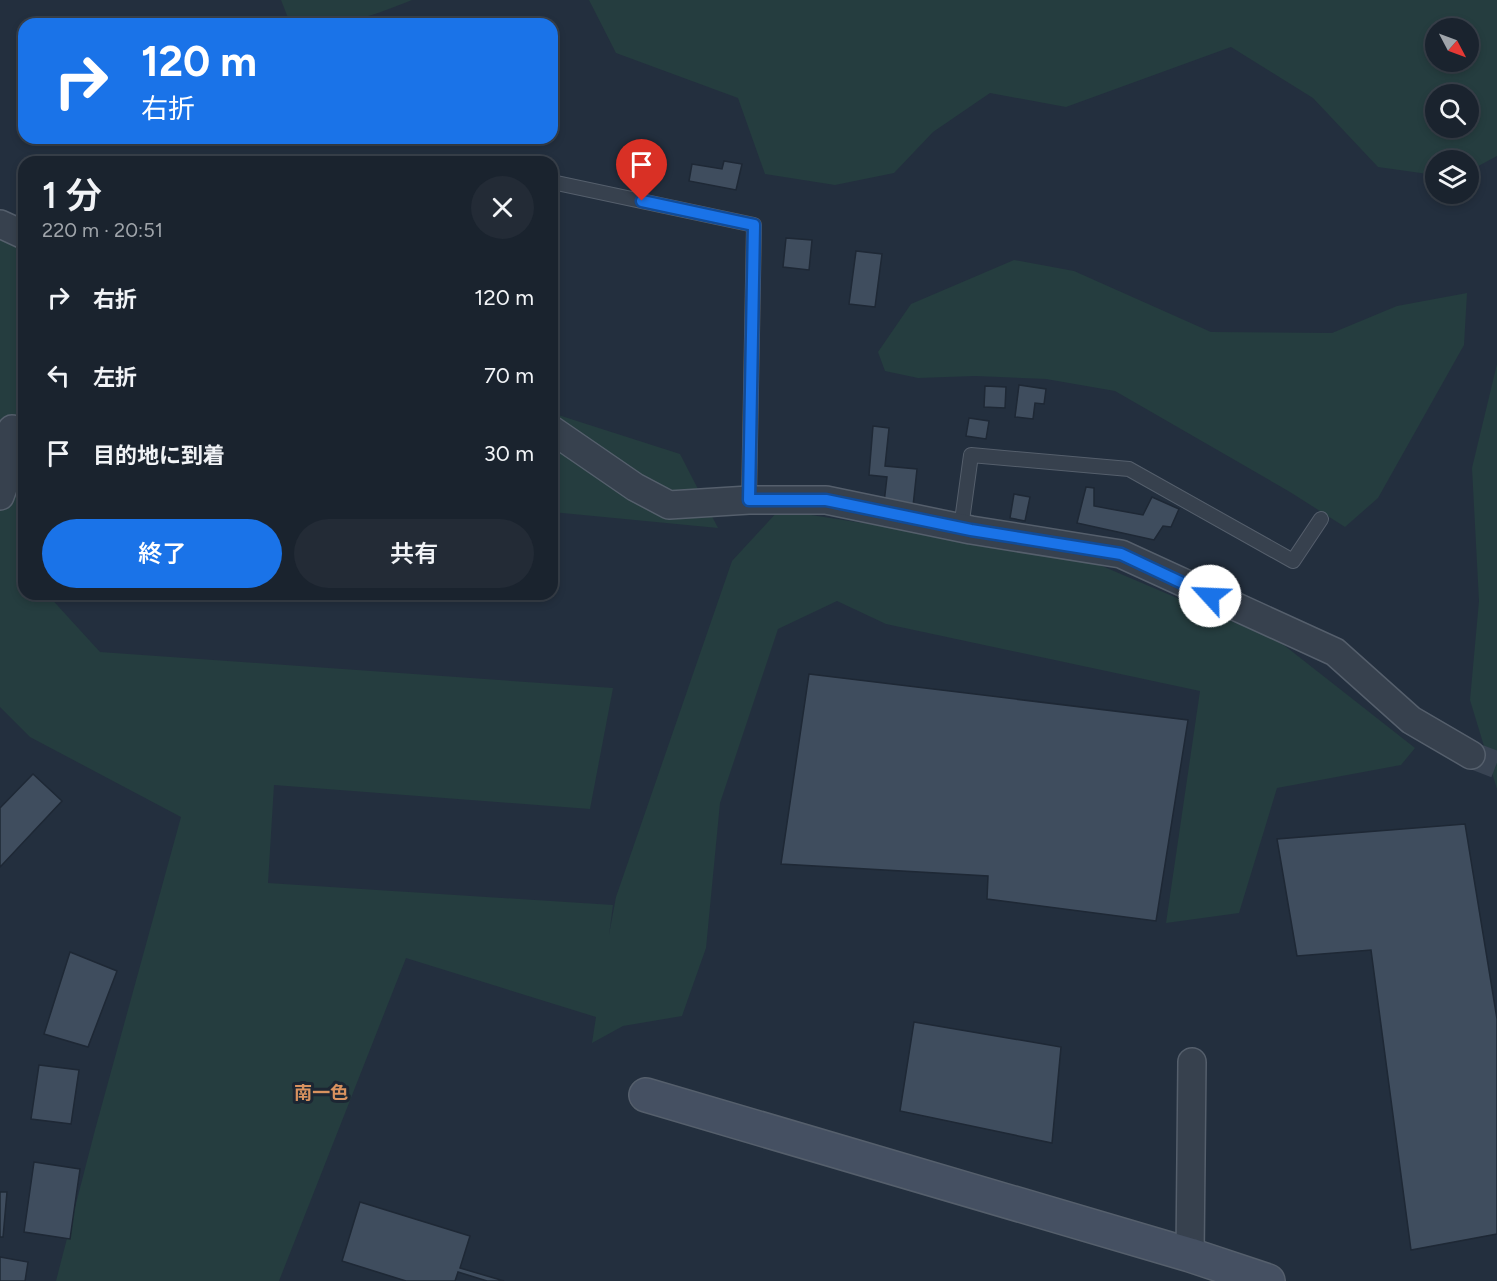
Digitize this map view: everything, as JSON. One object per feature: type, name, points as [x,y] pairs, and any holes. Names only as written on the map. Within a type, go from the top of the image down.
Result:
[{"type":"street","points":[[0,224],[18,232]]},
{"type":"street","points":[[0,496],[11,466],[9,443],[12,429]]},
{"type":"street","points":[[558,434],[634,487],[669,505],[749,500],[826,500],[961,528],[1121,554],[1335,652],[1411,720],[1471,755]]},
{"type":"street","points":[[1190,1255],[1192,1062]]},
{"type":"street","points":[[646,1095],[1190,1255],[1268,1281]]},
{"type":"lane","points":[[558,183],[754,225],[749,500]]},
{"type":"lane","points":[[961,528],[972,455],[1129,469],[1293,561],[1321,519]]},
{"type":"green space","points":[[281,0],[412,0],[360,18],[288,18]]},
{"type":"green space","points":[[589,0],[1497,0],[1497,156],[1479,166],[1479,150],[1425,150],[1425,174],[1378,167],[1313,98],[1231,47],[1066,107],[990,93],[933,132],[894,173],[835,185],[765,174],[738,98],[616,53]]},
{"type":"green space","points":[[0,234],[18,240],[18,600],[52,600],[100,652],[613,688],[590,809],[274,785],[268,883],[613,905],[609,935],[616,897],[732,561],[779,510],[1081,557],[1280,642],[1415,748],[1401,765],[1277,788],[1239,913],[1166,923],[1200,691],[886,624],[837,601],[778,629],[720,803],[706,948],[682,1016],[623,1026],[592,1043],[596,1017],[406,958],[279,1281],[56,1281],[181,817],[30,737],[0,707]]},
{"type":"green space","points":[[1014,260],[1074,271],[1211,332],[1332,333],[1397,306],[1467,293],[1464,345],[1378,498],[1345,527],[1290,492],[1115,391],[1046,379],[975,376],[918,378],[885,371],[878,352],[911,304]]},
{"type":"green space","points":[[1497,364],[1497,789],[1470,700],[1479,601],[1472,468]]},
{"type":"green space","points":[[558,415],[680,454],[718,528],[558,513]]},
{"type":"building","points":[[724,161],[742,164],[736,190],[689,181],[692,164],[722,169]]},
{"type":"building","points":[[786,238],[812,240],[809,270],[783,267]]},
{"type":"building","points":[[856,251],[882,254],[875,307],[849,304]]},
{"type":"building","points":[[1019,385],[1046,389],[1044,404],[1035,403],[1033,419],[1015,417]]},
{"type":"building","points":[[985,386],[1006,387],[1005,408],[984,407]]},
{"type":"building","points":[[969,418],[989,421],[986,439],[966,436]]},
{"type":"building","points":[[873,426],[889,428],[885,466],[917,469],[913,506],[884,503],[887,477],[869,475]]},
{"type":"building","points":[[1086,487],[1094,488],[1094,506],[1143,515],[1152,497],[1179,509],[1171,527],[1163,526],[1154,540],[1077,523]]},
{"type":"building","points":[[1014,494],[1030,497],[1025,521],[1010,518]]},
{"type":"building","points":[[809,674],[1188,720],[1156,921],[987,899],[988,876],[781,864]]},
{"type":"building","points":[[33,774],[62,801],[0,867],[0,808]]},
{"type":"building","points":[[1465,824],[1497,1019],[1497,1234],[1411,1250],[1371,950],[1297,956],[1277,839]]},
{"type":"building","points":[[70,952],[117,971],[88,1047],[44,1034]]},
{"type":"building","points":[[914,1022],[1061,1047],[1052,1143],[900,1111]]},
{"type":"building","points":[[39,1065],[79,1070],[71,1124],[31,1119]]},
{"type":"building","points":[[34,1162],[80,1169],[70,1239],[24,1232]]},
{"type":"building","points":[[0,1192],[7,1192],[3,1237],[0,1237]]},
{"type":"building","points":[[360,1202],[470,1236],[460,1268],[504,1281],[487,1281],[458,1272],[455,1281],[406,1281],[342,1261]]},
{"type":"building","points":[[0,1257],[28,1262],[25,1281],[0,1281]]},
{"type":"tunnel","points":[[1471,755],[1497,765]]},
{"type":"district","name":"南一色","points":[[321,1093]]},
{"type":"route","points":[[642,201],[754,225],[749,500],[826,500],[971,530],[1121,554],[1210,596]]}]
